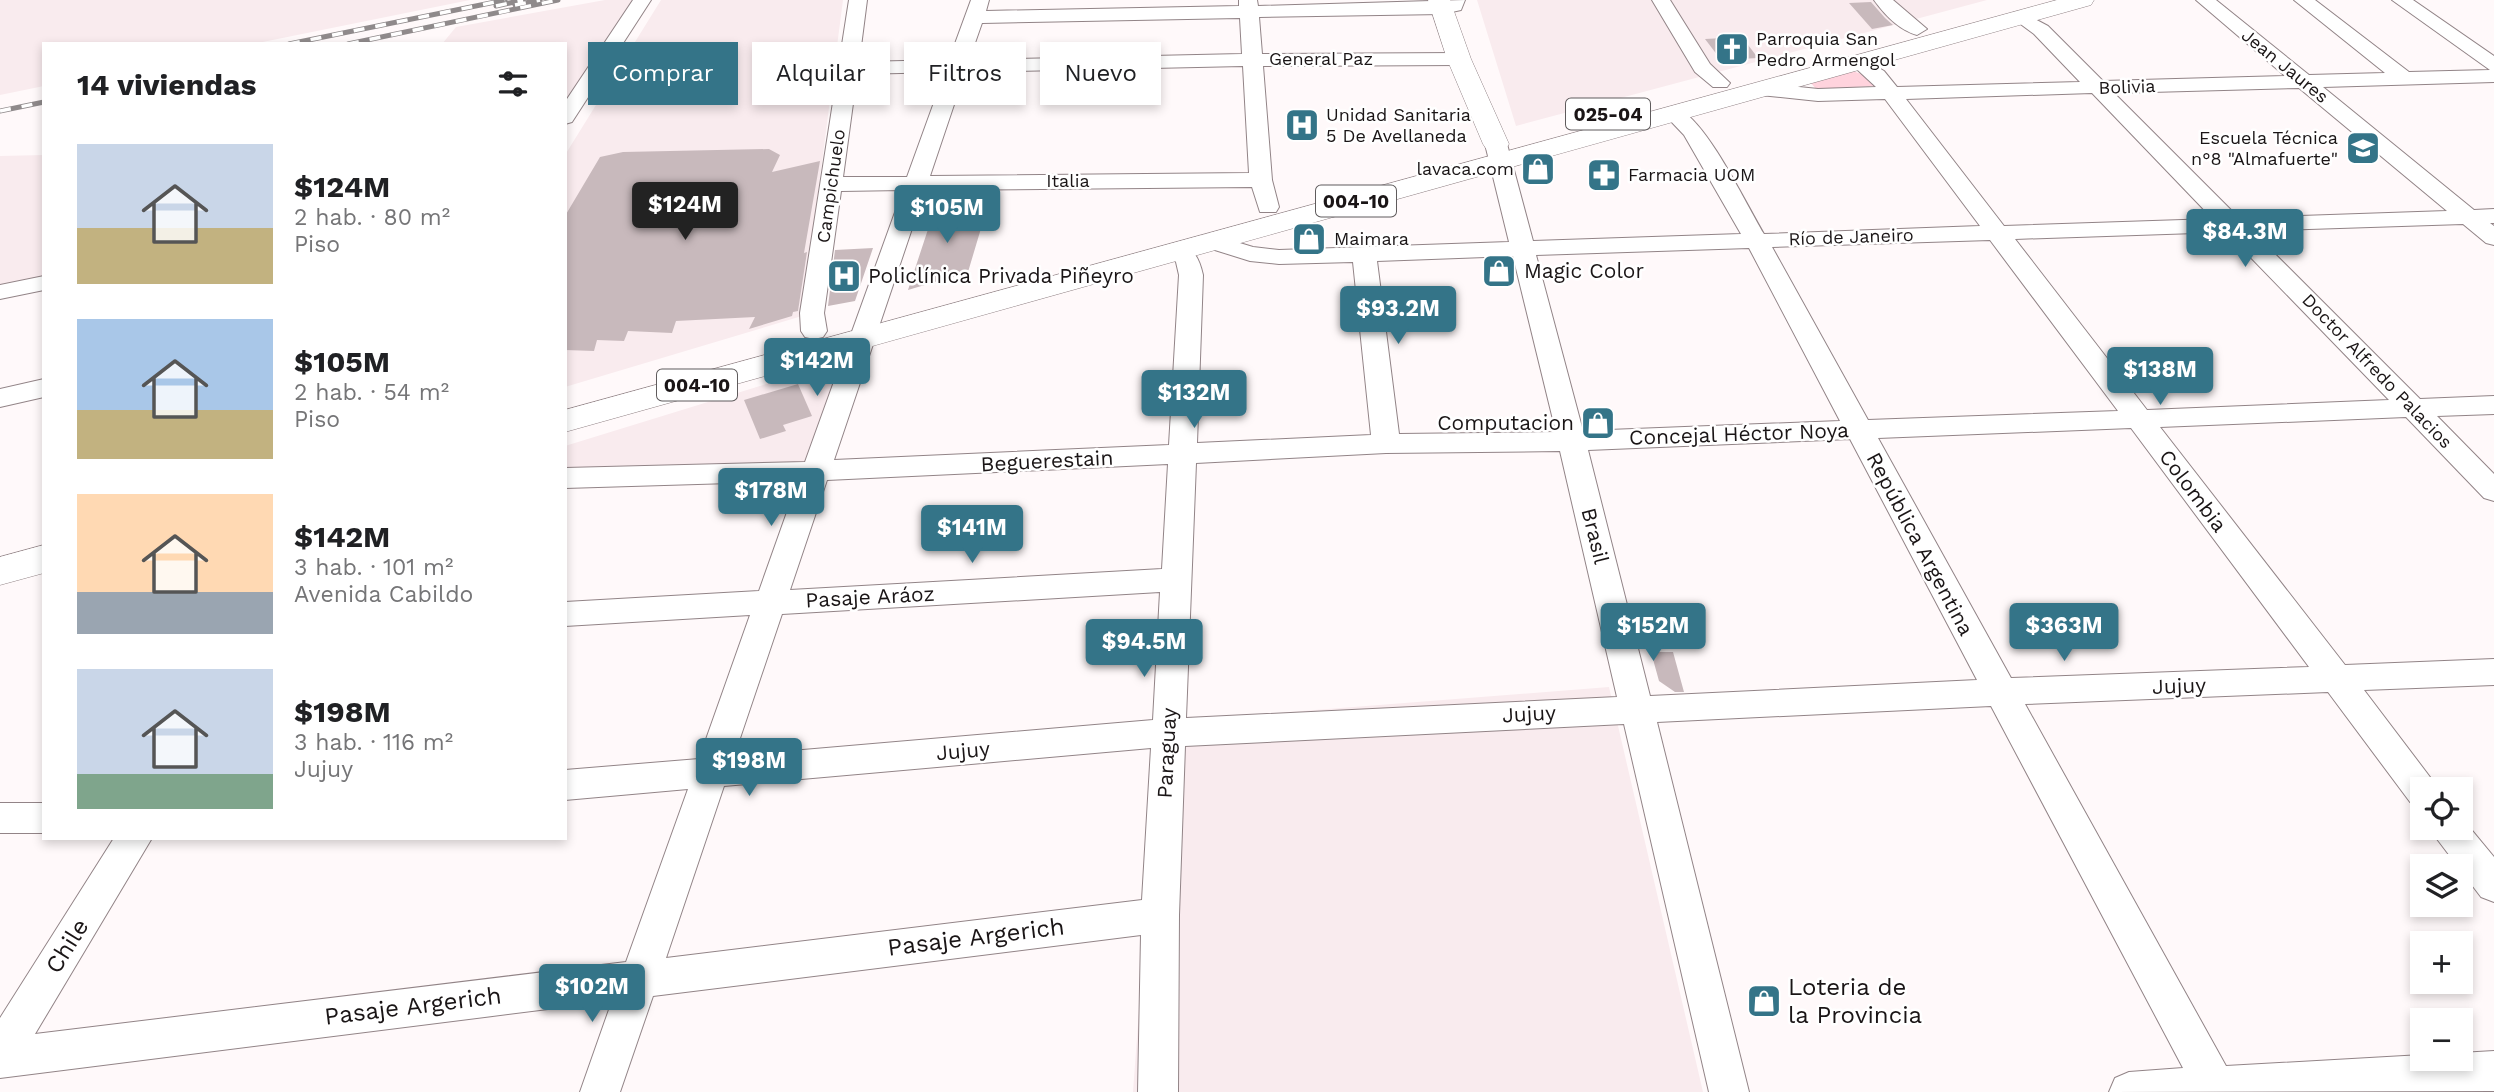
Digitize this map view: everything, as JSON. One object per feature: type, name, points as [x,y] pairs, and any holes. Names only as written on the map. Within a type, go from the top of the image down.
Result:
[{"type":"main road","name":"025-04","points":[[1499,152],[1720,83],[1917,29],[2021,4],[2082,0]]},
{"type":"main road","points":[[1436,3],[1499,152]]},
{"type":"main road","name":"025-04","points":[[1499,152],[1673,113],[1859,62],[2021,4]]},
{"type":"main road","name":"004-10","points":[[567,420],[865,328],[1265,193],[1499,152]]},
{"type":"main road","name":"004-10","points":[[567,398],[814,331],[865,328],[1179,251],[1499,152]]},
{"type":"main road","points":[[0,545],[42,534]]},
{"type":"main road","points":[[0,570],[42,560]]},
{"type":"street","points":[[567,112],[574,92],[642,0]]},
{"type":"street","name":"Campichuelo","points":[[851,42],[858,0]]},
{"type":"street","points":[[1661,0],[1702,68],[1720,83]]},
{"type":"street","points":[[1883,0],[1898,16],[1917,29]]},
{"type":"street","name":"Jean Jaures","points":[[2205,0],[2494,238]]},
{"type":"street","points":[[2304,0],[2404,78]]},
{"type":"street","points":[[2401,0],[2494,65]]},
{"type":"street","points":[[965,42],[977,8],[1436,3]]},
{"type":"street","name":"Doctor Alfredo Palacios","points":[[2021,4],[2041,30],[2494,491]]},
{"type":"street","points":[[1249,6],[1265,193]]},
{"type":"street","name":"General Paz","points":[[1026,64],[1459,58]]},
{"type":"street","name":"Colombia","points":[[1859,62],[1877,75],[1891,93],[2411,777]]},
{"type":"street","name":"Bolivia","points":[[1760,89],[1818,94],[1891,93],[2494,76]]},
{"type":"street","name":"Campichuelo","points":[[814,331],[812,313],[842,105]]},
{"type":"street","points":[[600,1092],[642,978],[710,774],[818,471],[943,105]]},
{"type":"street","name":"República Argentina","points":[[1673,113],[1693,132],[1756,240],[2217,1090]]},
{"type":"street","name":"Brasil","points":[[1499,152],[1572,441],[1729,1092]]},
{"type":"street","name":"Italia","points":[[832,184],[916,182],[1265,193]]},
{"type":"street","name":"Río de Janeiro","points":[[1210,241],[1250,254],[1270,256],[2494,216]]},
{"type":"street","name":"Paraguay","points":[[1158,1092],[1160,915],[1191,275],[1188,261],[1179,251]]},
{"type":"street","points":[[1364,254],[1386,444]]},
{"type":"street","points":[[0,292],[42,283]]},
{"type":"street","points":[[0,398],[42,388]]},
{"type":"street","name":"Concejal Héctor Noya","points":[[1572,441],[2494,405]]},
{"type":"street","name":"Beguerestain","points":[[567,478],[818,471],[1386,444],[1572,441]]},
{"type":"street","name":"Pasaje Aráoz","points":[[567,614],[1175,580]]},
{"type":"street","name":"Jujuy","points":[[567,785],[1168,733],[1999,692],[2494,672]]},
{"type":"street","points":[[0,818],[42,818]]},
{"type":"street","name":"Chile","points":[[0,1056],[133,840]]},
{"type":"street","points":[[2459,840],[2494,885]]},
{"type":"street","name":"Pasaje Argerich","points":[[0,1056],[1160,915]]},
{"type":"street","points":[[2129,1092],[2217,1090],[2494,1071]]},
{"type":"shaded area","points":[[0,0],[470,0],[263,42],[42,42],[42,86],[0,95]]},
{"type":"shaded area","points":[[605,0],[642,0],[613,42],[588,42],[588,77],[567,107],[567,42],[444,42],[456,27]]},
{"type":"shaded area","points":[[661,0],[843,0],[838,42],[752,42],[752,105],[829,105],[802,316],[567,386],[567,152],[596,105],[738,105],[738,42],[635,42]]},
{"type":"shaded area","points":[[1477,0],[1987,0],[1516,126]]},
{"type":"shaded area","points":[[1853,71],[1864,75],[1875,86],[1816,89],[1811,83]]},
{"type":"shaded area","points":[[42,155],[42,280],[0,289],[0,156]]},
{"type":"shaded area","points":[[844,360],[807,468],[567,474],[567,445]]},
{"type":"shaded area","points":[[1609,687],[1703,1092],[1133,1092],[1160,722]]},
{"type":"building","points":[[1871,2],[1893,25],[1872,29],[1849,3]]},
{"type":"building","name":"Parroquia San Pedro Armengol","points":[[1742,37],[1758,58],[1721,60],[1705,39]]},
{"type":"building","points":[[769,149],[780,155],[772,172],[820,161],[804,253],[807,252],[798,311],[793,312],[792,316],[749,329],[755,317],[676,321],[672,333],[628,331],[624,341],[597,340],[594,351],[567,350],[567,213],[600,157],[623,152]]},
{"type":"building","points":[[937,202],[967,203],[963,215],[985,215],[968,272],[908,290]]},
{"type":"building","name":"Policlínica Privada Piñeyro","points":[[873,248],[855,301],[828,306],[835,250]]},
{"type":"building","points":[[798,384],[812,416],[783,425],[786,431],[760,439],[744,400]]},
{"type":"building","points":[[1651,652],[1673,652],[1684,692],[1675,692],[1659,681]]},
{"type":"railway","points":[[299,42],[505,0]]},
{"type":"railway","points":[[496,6],[523,0]]},
{"type":"railway","points":[[515,5],[540,0]]},
{"type":"railway","points":[[358,42],[558,0]]},
{"type":"railway","points":[[0,111],[42,102]]},
{"type":"place","name":"Parroquia San Pedro Armengol","points":[[1732,49]]},
{"type":"place","name":"Unidad Sanitaria 5 De Avellaneda","points":[[1302,125]]},
{"type":"place","name":"Escuela Técnica n°8 \"Almafuerte\"","points":[[2363,148]]},
{"type":"place","name":"lavaca.com","points":[[1538,169]]},
{"type":"place","name":"Farmacia UOM","points":[[1604,175]]},
{"type":"place","name":"Maimara","points":[[1309,239]]},
{"type":"place","name":"Magic Color","points":[[1499,271]]},
{"type":"place","name":"Policlínica Privada Piñeyro","points":[[844,276]]},
{"type":"place","name":"Computacion","points":[[1598,423]]},
{"type":"place","name":"Loteria de la Provincia","points":[[1764,1001]]}]
